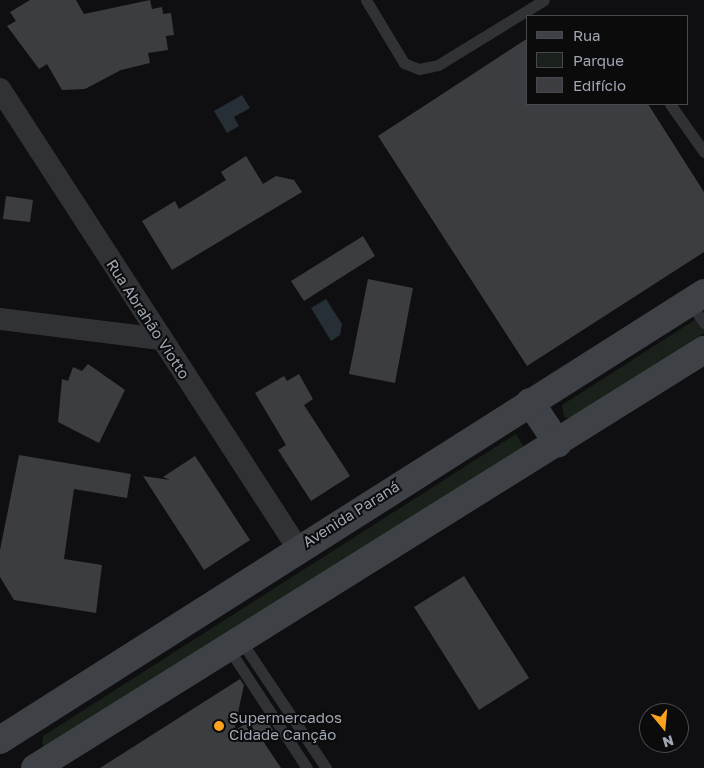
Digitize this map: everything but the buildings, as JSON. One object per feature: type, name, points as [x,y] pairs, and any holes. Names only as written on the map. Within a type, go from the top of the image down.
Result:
[{"type":"main road","name":"Avenida Paraná","points":[[1,738],[297,547],[530,402],[699,306]]},
{"type":"main road","points":[[34,768],[558,444],[704,350]]},
{"type":"main road","points":[[530,402],[558,444]]},
{"type":"main road","points":[[1,738],[24,768]]},
{"type":"street","name":"Rua Abrahão Viotto","points":[[0,89],[297,547]]},
{"type":"street","points":[[0,318],[161,339]]},
{"type":"lane","points":[[366,0],[404,62],[419,69],[438,65],[544,0]]},
{"type":"lane","points":[[671,105],[704,152]]},
{"type":"lane","points":[[235,645],[307,768]]},
{"type":"lane","points":[[235,645],[326,768]]},
{"type":"green space","points":[[704,314],[704,333],[570,419],[564,417],[562,405]]},
{"type":"green space","points":[[516,434],[524,447],[45,748],[42,743],[43,736]]},
{"type":"shaded area","points":[[242,95],[250,108],[234,117],[239,126],[227,133],[214,111]]},
{"type":"shaded area","points":[[326,299],[342,324],[340,335],[331,341],[311,308]]},
{"type":"place","name":"Supermercados Cidade Canção","points":[[219,726]]}]
